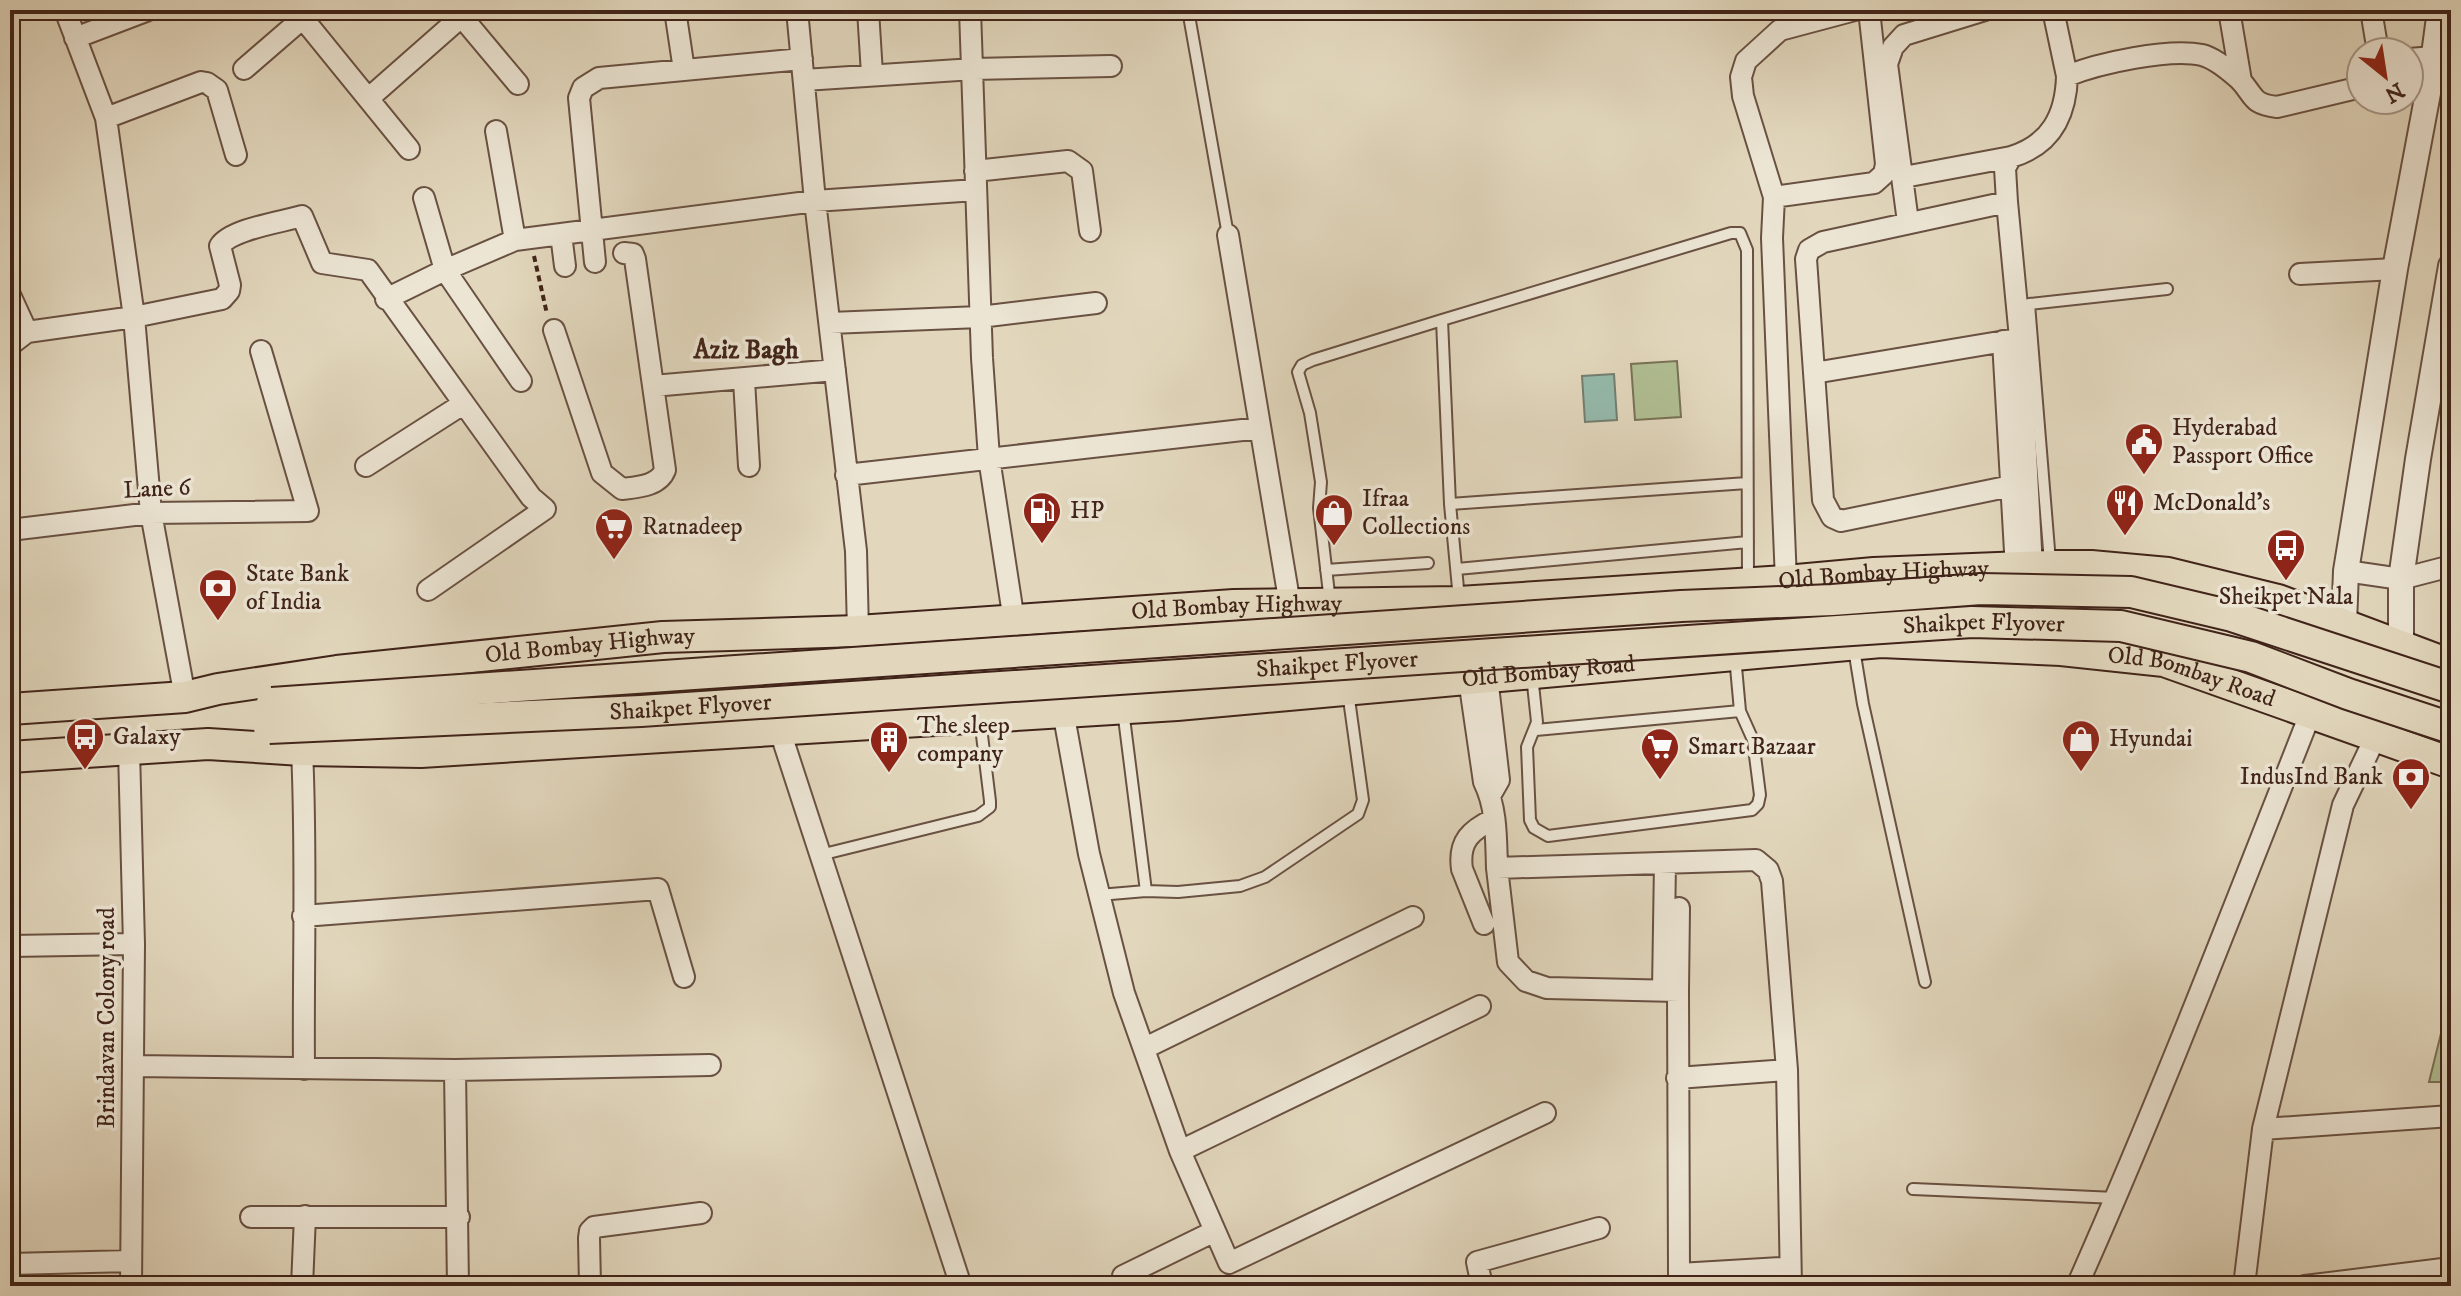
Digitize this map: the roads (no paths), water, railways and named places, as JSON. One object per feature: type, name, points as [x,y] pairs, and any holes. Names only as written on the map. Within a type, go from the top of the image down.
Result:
[{"type":"main road","name":"Old Bombay Highway","points":[[10,709],[185,697],[337,671],[663,637],[858,631],[1234,605],[1459,602],[1874,573],[2091,566],[2168,573],[2278,600],[2451,665]]},
{"type":"main road","points":[[1867,642],[1874,573]]},
{"type":"main road","name":"Shaikpet Flyover","points":[[208,744],[270,715],[1681,606],[1832,600],[1981,589],[2131,592],[2232,616],[2451,688]]},
{"type":"main road","name":"Shaikpet Flyover","points":[[218,689],[270,715],[641,711],[1972,622],[2121,626],[2251,657],[2362,699],[2451,728]]},
{"type":"main road","name":"Old Bombay Road","points":[[302,750],[421,752],[1123,708],[1867,642],[2061,650],[2164,661],[2376,736]]},
{"type":"main road","points":[[2376,736],[2451,763]]},
{"type":"main road","points":[[10,757],[208,744],[302,750]]},
{"type":"street","points":[[10,12],[16,10]]},
{"type":"street","points":[[65,10],[106,118],[134,317],[151,513],[185,697]]},
{"type":"street","points":[[675,10],[684,70]]},
{"type":"street","points":[[797,10],[815,201],[856,551],[858,631]]},
{"type":"street","points":[[868,10],[872,74]]},
{"type":"street","points":[[970,10],[980,317],[989,458],[1014,621]]},
{"type":"street","points":[[1786,581],[1772,238],[1774,197],[1743,96],[1741,77],[1746,61],[1780,30],[1855,10]]},
{"type":"street","points":[[1774,197],[1874,183],[1884,174],[1886,164],[1869,10]]},
{"type":"street","points":[[1908,222],[1887,64],[1893,47],[1904,35],[1985,10]]},
{"type":"street","points":[[1904,177],[2025,153],[2049,135],[2060,120],[2066,100],[2067,76],[2053,10]]},
{"type":"street","points":[[2229,10],[2241,81],[2251,98],[2263,106],[2277,107],[2345,91]]},
{"type":"street","points":[[2371,10],[2375,36]]},
{"type":"street","points":[[2425,71],[2440,10]]},
{"type":"street","points":[[75,38],[146,11]]},
{"type":"street","points":[[369,98],[458,13],[518,84]]},
{"type":"street","points":[[244,69],[300,14],[409,149]]},
{"type":"street","points":[[2067,76],[2087,68],[2178,53],[2206,56],[2241,81]]},
{"type":"street","points":[[595,262],[579,98],[583,88],[599,78],[684,70],[803,70],[872,74],[1111,66]]},
{"type":"street","points":[[106,118],[201,82],[207,83],[217,90],[236,155]]},
{"type":"street","points":[[2344,624],[2346,571],[2418,116]]},
{"type":"street","points":[[496,131],[523,239]]},
{"type":"street","points":[[2011,157],[2005,168],[2012,339],[2011,486],[2033,568]]},
{"type":"street","points":[[386,299],[445,270],[523,239],[976,180],[1068,161],[1082,171],[1090,231]]},
{"type":"street","points":[[424,198],[445,270],[521,381]]},
{"type":"street","points":[[2007,202],[1823,242],[1809,250],[1806,259],[1823,500],[1832,517],[1841,521],[2011,486]]},
{"type":"street","points":[[10,345],[27,332],[134,317],[222,299],[230,285],[220,246],[224,240],[302,216],[322,263],[368,270],[531,497],[545,509],[428,590]]},
{"type":"street","points":[[554,330],[602,473],[622,489],[642,487],[664,474],[635,259],[633,254],[624,257],[621,226]]},
{"type":"street","points":[[561,234],[565,266]]},
{"type":"street","points":[[1228,235],[1290,605]]},
{"type":"street","points":[[2401,647],[2401,579],[2451,266]]},
{"type":"street","points":[[2300,274],[2395,269]]},
{"type":"street","points":[[10,295],[27,332]]},
{"type":"street","points":[[830,323],[980,317],[1096,303]]},
{"type":"street","points":[[1814,373],[2012,339]]},
{"type":"street","points":[[2012,339],[2033,568]]},
{"type":"street","name":"Lane 6","points":[[10,530],[151,513],[308,511],[261,351]]},
{"type":"street","points":[[653,386],[835,370]]},
{"type":"street","points":[[744,380],[749,466]]},
{"type":"street","points":[[366,466],[463,404]]},
{"type":"street","points":[[846,475],[1260,428]]},
{"type":"street","points":[[2346,571],[2401,579],[2451,566]]},
{"type":"street","points":[[1478,678],[1499,780],[1491,794],[1508,962],[1526,981],[1547,988],[1671,990]]},
{"type":"street","points":[[1063,711],[1089,854],[1124,993],[1180,1151],[1229,1263],[1545,1113]]},
{"type":"street","points":[[2077,1286],[2116,1198],[2311,712]]},
{"type":"street","points":[[779,728],[961,1286]]},
{"type":"street","points":[[2244,1286],[2263,1129],[2343,805],[2376,736]]},
{"type":"street","name":"Brindavan Colony road","points":[[129,750],[134,944],[131,1286]]},
{"type":"street","points":[[302,750],[306,840],[304,1069]]},
{"type":"street","points":[[1484,924],[1460,860],[1465,843],[1475,828],[1494,819]]},
{"type":"street","points":[[1497,868],[1756,860],[1768,870],[1772,881],[1787,1070],[1786,1277],[1679,1280],[1677,1078],[1665,863]]},
{"type":"street","points":[[303,916],[658,889],[684,977]]},
{"type":"street","points":[[1671,990],[1679,908]]},
{"type":"street","points":[[1145,1048],[1413,917]]},
{"type":"street","points":[[10,946],[134,944]]},
{"type":"street","points":[[1180,1151],[1480,1006]]},
{"type":"street","points":[[134,1066],[455,1070],[710,1065]]},
{"type":"street","points":[[455,1070],[458,1286]]},
{"type":"street","points":[[1677,1078],[1787,1070]]},
{"type":"street","points":[[2263,1129],[2451,1116]]},
{"type":"street","points":[[590,1286],[589,1238],[594,1227],[701,1213]]},
{"type":"street","points":[[302,1286],[305,1216]]},
{"type":"street","points":[[251,1217],[459,1217]]},
{"type":"street","points":[[1482,1286],[1477,1262],[1599,1228]]},
{"type":"street","points":[[1123,1276],[1215,1231]]},
{"type":"street","points":[[10,1264],[131,1261]]},
{"type":"street","points":[[2305,1286],[2451,1268]]},
{"type":"lane","points":[[1188,10],[1228,235]]},
{"type":"lane","points":[[1331,604],[1319,508],[1321,482],[1310,413],[1298,372],[1302,365],[1731,233],[1740,233],[1747,250],[1748,584]]},
{"type":"lane","points":[[2033,568],[2029,304],[2167,289]]},
{"type":"lane","points":[[1442,320],[1450,504],[1459,602]]},
{"type":"lane","points":[[1450,504],[1747,483]]},
{"type":"lane","points":[[1457,569],[1748,542]]},
{"type":"lane","points":[[1326,570],[1428,563]]},
{"type":"lane","points":[[1867,642],[1863,704],[1925,982]]},
{"type":"lane","points":[[1532,673],[1536,730],[1527,747],[1530,820],[1541,834],[1548,836],[1752,810],[1758,804],[1760,795],[1753,740],[1740,711],[1735,654]]},
{"type":"lane","points":[[1099,895],[1240,886],[1265,877],[1350,822],[1358,814],[1363,800],[1347,690]]},
{"type":"lane","points":[[1123,708],[1146,891]]},
{"type":"lane","points":[[1536,730],[1740,711]]},
{"type":"lane","points":[[820,855],[978,816],[986,811],[990,801],[980,717]]},
{"type":"lane","points":[[1913,1189],[2116,1198]]},
{"type":"place","name":"Hyderabad Passport Office","points":[[2144,476]]},
{"type":"place","name":"McDonald's","points":[[2125,537]]},
{"type":"place","name":"HP","points":[[1042,545]]},
{"type":"place","name":"Ifraa Collections","points":[[1334,547]]},
{"type":"place","name":"Ratnadeep","points":[[614,561]]},
{"type":"place","name":"Sheikpet Nala","points":[[2286,582]]},
{"type":"place","name":"State Bank of India","points":[[218,622]]},
{"type":"place","name":"Galaxy","points":[[85,771]]},
{"type":"place","name":"Hyundai","points":[[2081,773]]},
{"type":"place","name":"The sleep company","points":[[889,774]]},
{"type":"place","name":"Smart Bazaar","points":[[1660,781]]},
{"type":"place","name":"IndusInd Bank","points":[[2411,811]]},
{"type":"district","name":"Aziz Bagh","points":[[746,350]]}]
